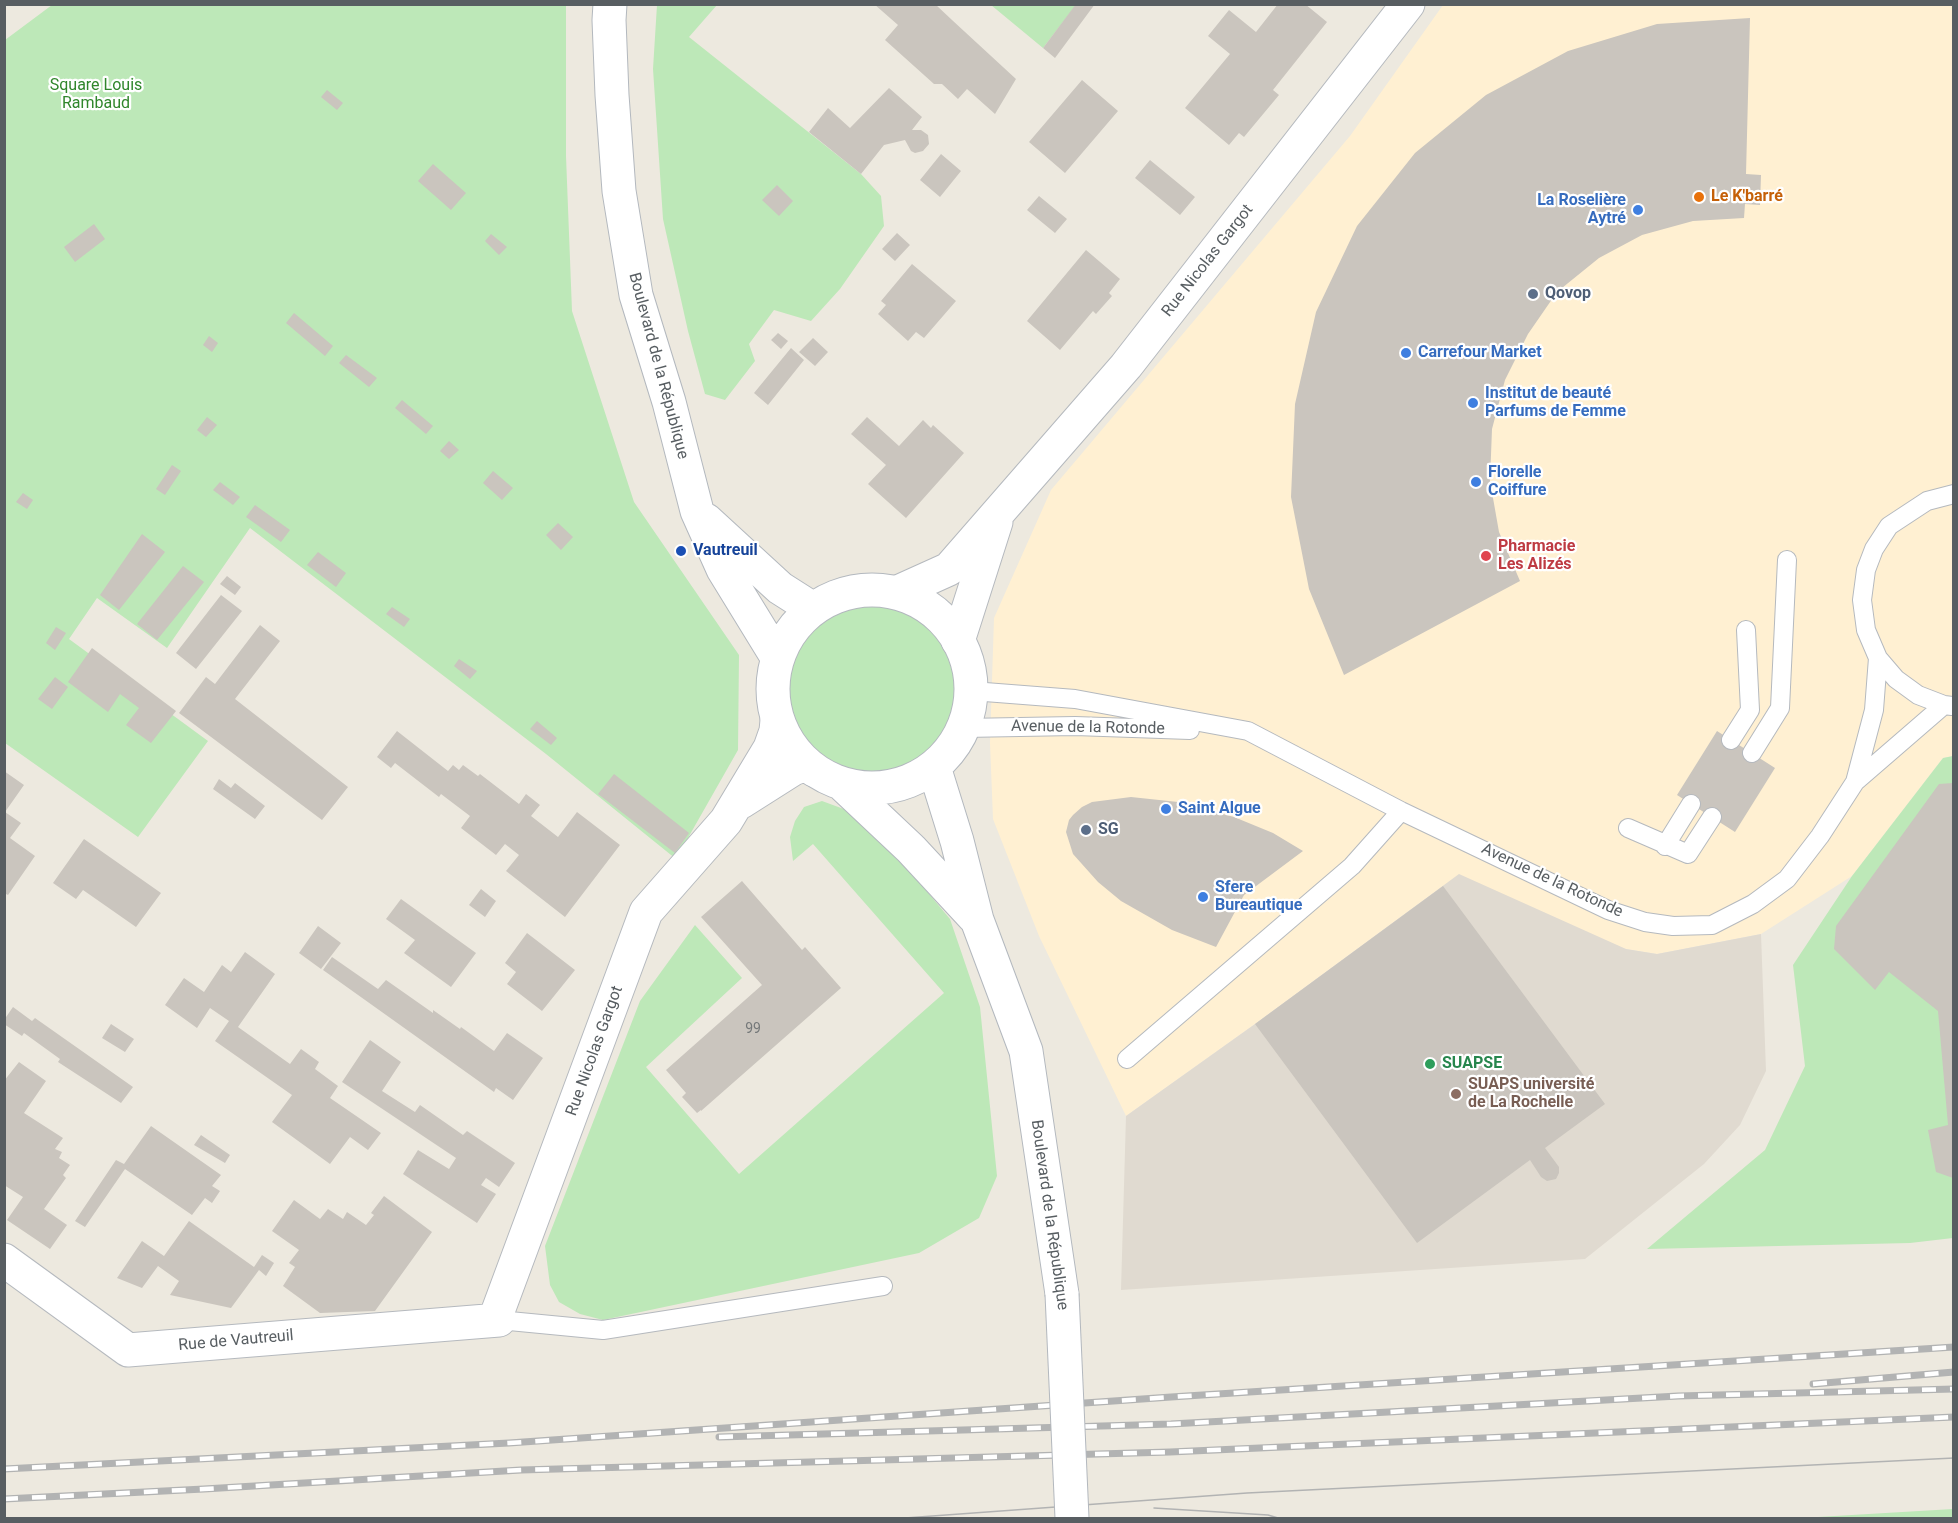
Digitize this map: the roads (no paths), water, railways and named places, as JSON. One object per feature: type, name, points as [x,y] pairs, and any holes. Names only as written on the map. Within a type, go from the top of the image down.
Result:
[{"type":"main road","name":"Boulevard de la République","points":[[610,4],[612,94],[619,190],[636,295],[669,402],[697,511],[723,569],[777,657]]},
{"type":"main road","name":"Rue Nicolas Gargot","points":[[898,592],[949,568],[1126,366],[1408,4]]},
{"type":"main road","points":[[697,511],[780,588],[813,609]]},
{"type":"main road","name":"Rue Nicolas Gargot","points":[[958,641],[1000,511]]},
{"type":"main road","points":[[876,589],[898,592],[933,609],[947,623],[968,664],[972,691],[963,728],[951,750],[934,767],[905,783],[874,789],[828,777],[792,748],[777,720],[772,688],[777,657],[786,639],[798,622],[813,609],[832,597],[853,590],[876,589]]},
{"type":"main road","name":"Rue Nicolas Gargot","points":[[497,1319],[646,912],[726,821],[770,748],[777,720]]},
{"type":"main road","name":"Rue Nicolas Gargot","points":[[734,807],[793,769],[806,764],[828,777]]},
{"type":"main road","name":"Boulevard de la République","points":[[934,767],[957,841],[977,920],[1026,1051],[1062,1294],[1072,1518]]},
{"type":"main road","name":"Boulevard de la République","points":[[828,777],[911,849],[977,920]]},
{"type":"main road","name":"Rue de Vautreuil","points":[[4,1260],[128,1350],[497,1319]]},
{"type":"lane","points":[[1948,705],[1918,695],[1896,679],[1878,658],[1866,630],[1862,600],[1866,570],[1874,549],[1889,526],[1927,501],[1953,494]]},
{"type":"lane","points":[[1752,753],[1780,708],[1787,560]]},
{"type":"lane","points":[[1731,740],[1750,710],[1746,630]]},
{"type":"lane","name":"Avenue de la Rotonde","points":[[1855,782],[1874,710],[1878,658]]},
{"type":"lane","name":"Avenue de la Rotonde","points":[[972,691],[1075,699],[1248,731],[1401,811],[1608,910],[1645,922],[1673,926],[1712,925],[1753,904],[1787,879],[1820,836],[1855,782],[1948,705]]},
{"type":"lane","name":"Avenue de la Rotonde","points":[[963,728],[1076,726],[1248,731]]},
{"type":"lane","points":[[1665,846],[1691,804]]},
{"type":"lane","points":[[1127,1059],[1352,866],[1401,811]]},
{"type":"lane","points":[[1628,828],[1665,846],[1688,854],[1712,817]]},
{"type":"lane","points":[[497,1319],[603,1330],[883,1286]]},
{"type":"tram line","points":[[905,1518],[1247,1493],[1954,1458]]},
{"type":"tram line","points":[[1154,1508],[1268,1515],[1278,1518]]},
{"type":"railway","points":[[4,1469],[509,1443],[1171,1397],[1954,1347]]},
{"type":"railway","points":[[1813,1384],[1954,1372]]},
{"type":"railway","points":[[719,1437],[1171,1424],[1678,1396],[1954,1389]]},
{"type":"railway","points":[[4,1499],[521,1470],[1170,1452],[1954,1417]]},
{"type":"place","name":"Le K'barré","points":[[1699,197]]},
{"type":"place","name":"La Roselière Aytré","points":[[1638,210]]},
{"type":"place","name":"Qovop","points":[[1533,294]]},
{"type":"place","name":"Carrefour Market","points":[[1406,353]]},
{"type":"place","name":"Institut de beauté Parfums de Femme","points":[[1473,403]]},
{"type":"place","name":"Florelle Coiffure","points":[[1476,482]]},
{"type":"place","name":"Vautreuil","points":[[681,551]]},
{"type":"place","name":"Pharmacie Les Alizés","points":[[1486,556]]},
{"type":"place","name":"Saint Algue","points":[[1166,809]]},
{"type":"place","name":"SG","points":[[1086,830]]},
{"type":"place","name":"Sfere Bureautique","points":[[1203,897]]},
{"type":"place","name":"SUAPSE","points":[[1430,1064]]},
{"type":"place","name":"SUAPS université de La Rochelle","points":[[1456,1094]]},
{"type":"park label","name":"Square Louis Rambaud","points":[[96,95]]}]
